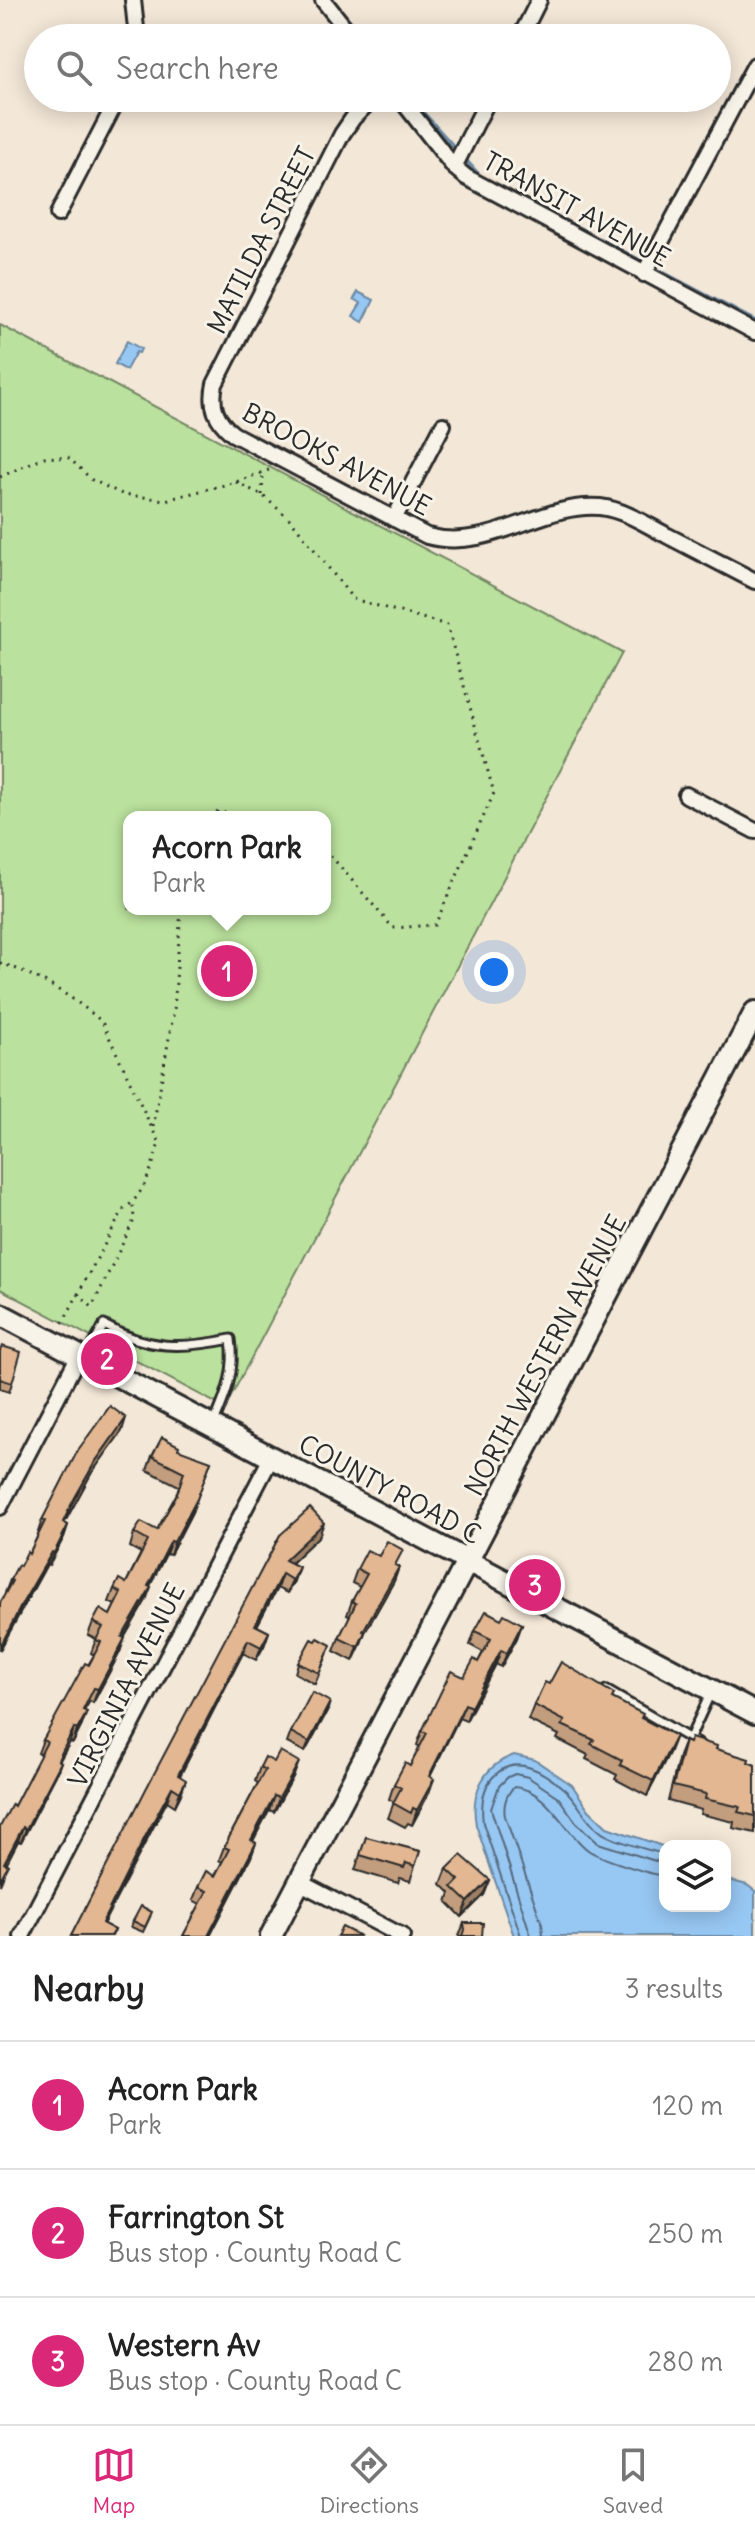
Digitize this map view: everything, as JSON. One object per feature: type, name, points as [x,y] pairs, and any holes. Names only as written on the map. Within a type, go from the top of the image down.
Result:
[{"type":"street","points":[[133,0],[136,24]]},
{"type":"street","points":[[323,0],[342,24]]},
{"type":"street","points":[[527,24],[539,0]]},
{"type":"street","points":[[731,110],[755,65]]},
{"type":"street","points":[[58,214],[111,112]]},
{"type":"street","name":"MATILDA STREET","points":[[215,413],[212,399],[215,384],[342,134],[359,112]]},
{"type":"street","name":"TRANSIT AVENUE","points":[[411,112],[454,167],[466,177],[755,332]]},
{"type":"street","points":[[454,167],[482,112]]},
{"type":"street","points":[[644,274],[730,112]]},
{"type":"street","name":"BROOKS AVENUE","points":[[215,413],[233,434],[427,536],[447,541],[469,540],[569,510],[602,507],[630,516],[755,581]]},
{"type":"street","points":[[394,519],[443,425]]},
{"type":"street","points":[[686,795],[755,831]]},
{"type":"street","name":"NORTH WESTERN AVENUE","points":[[271,1936],[755,1012]]},
{"type":"street","name":"COUNTY ROAD C","points":[[0,1314],[755,1713]]},
{"type":"street","points":[[0,1507],[82,1357]]},
{"type":"street","name":"VIRGINIA AVENUE","points":[[22,1936],[272,1456]]},
{"type":"street","points":[[299,1882],[402,1936]]},
{"type":"lane","points":[[82,1357],[104,1325],[127,1338],[158,1345],[196,1346],[231,1339],[233,1369],[228,1391],[213,1425]]},
{"type":"lane","points":[[601,1687],[702,1745]]},
{"type":"lane","points":[[689,1740],[712,1690]]},
{"type":"path","points":[[0,477],[44,457],[69,458],[92,480],[122,494],[165,500],[236,482],[288,463]]},
{"type":"path","points":[[262,495],[263,472]]},
{"type":"path","points":[[236,482],[262,495],[291,520],[353,599],[447,625],[494,793],[435,925],[393,928],[331,856]]},
{"type":"path","points":[[153,1129],[174,1010],[181,915]]},
{"type":"path","points":[[0,963],[18,968],[86,1007],[102,1022],[159,1143],[151,1172],[133,1203],[123,1210],[61,1326]]},
{"type":"path","points":[[78,1294],[92,1307],[134,1220],[133,1203]]},
{"type":"green space","points":[[0,325],[622,653],[225,1408],[0,1289]]},
{"type":"water","points":[[358,292],[374,300],[363,322],[353,316],[361,303],[354,299]]},
{"type":"water","points":[[127,341],[141,349],[126,370],[115,364]]},
{"type":"water","points":[[514,1755],[535,1760],[572,1785],[589,1810],[607,1827],[659,1845],[659,1912],[731,1912],[731,1881],[747,1885],[755,1891],[755,1936],[514,1936],[476,1825],[475,1813],[481,1782],[503,1760]]},
{"type":"building","points":[[2,1346],[21,1352],[12,1383],[0,1379]]},
{"type":"building","points":[[110,1406],[126,1418],[95,1462],[73,1501],[63,1522],[68,1525],[54,1553],[23,1602],[0,1647],[0,1603],[10,1580],[27,1552],[29,1554],[45,1521],[42,1520],[78,1450]]},
{"type":"building","points":[[162,1437],[179,1446],[178,1449],[211,1461],[197,1499],[174,1542],[171,1541],[148,1586],[151,1587],[122,1637],[125,1638],[98,1689],[94,1688],[83,1710],[87,1712],[77,1730],[74,1728],[58,1760],[61,1762],[26,1829],[23,1827],[4,1863],[8,1865],[0,1880],[0,1827],[12,1804],[14,1806],[47,1742],[43,1740],[85,1663],[89,1665],[101,1642],[96,1640],[103,1627],[93,1622],[100,1609],[110,1615],[121,1593],[114,1589],[119,1579],[126,1583],[148,1541],[134,1533],[141,1522],[157,1530],[177,1494],[184,1472],[152,1456]]},
{"type":"building","points":[[310,1508],[324,1523],[285,1560],[299,1567],[292,1580],[282,1574],[255,1625],[269,1632],[261,1647],[248,1640],[178,1775],[186,1780],[180,1792],[172,1787],[146,1835],[102,1923],[115,1930],[111,1936],[71,1936],[280,1535]]},
{"type":"building","points":[[387,1541],[403,1550],[395,1565],[399,1567],[363,1631],[358,1647],[339,1638],[356,1603],[352,1601],[367,1574],[357,1569],[367,1550],[379,1556]]},
{"type":"building","points":[[486,1611],[501,1619],[504,1614],[522,1624],[507,1653],[501,1650],[471,1707],[465,1704],[429,1776],[434,1779],[417,1810],[413,1808],[411,1813],[393,1803],[401,1788],[394,1784],[405,1763],[410,1766],[427,1733],[422,1731],[451,1671],[464,1677],[474,1659],[478,1662],[491,1639],[475,1631]]},
{"type":"building","points":[[318,1638],[331,1645],[319,1673],[298,1663],[311,1639],[316,1641]]},
{"type":"building","points":[[561,1662],[614,1694],[612,1698],[643,1714],[641,1718],[676,1736],[653,1781],[620,1765],[622,1760],[591,1744],[594,1740],[562,1725],[565,1721],[534,1705],[545,1682],[549,1684]]},
{"type":"building","points":[[312,1692],[330,1702],[309,1742],[291,1732]]},
{"type":"building","points":[[691,1738],[749,1759],[748,1762],[755,1765],[755,1816],[738,1812],[740,1807],[705,1799],[706,1794],[673,1786],[685,1741],[689,1743]]},
{"type":"building","points":[[280,1751],[299,1762],[279,1798],[274,1796],[251,1840],[256,1843],[208,1936],[183,1936],[207,1891],[198,1887],[206,1871],[215,1876],[229,1849],[224,1847],[265,1770],[260,1767],[265,1757],[274,1762]]},
{"type":"building","points":[[366,1837],[420,1851],[415,1866],[406,1863],[404,1868],[360,1855]]},
{"type":"building","points":[[461,1855],[490,1880],[468,1902],[452,1887],[459,1880],[447,1869]]},
{"type":"building","points":[[141,1906],[152,1912],[145,1927],[133,1921]]},
{"type":"building","points":[[464,1923],[483,1923],[482,1936],[463,1936]]},
{"type":"building","points":[[342,1927],[360,1936],[337,1936]]},
{"type":"waterway","points":[[333,0],[351,24]]},
{"type":"waterway","points":[[423,112],[480,176],[755,321]]},
{"type":"place","name":"Acorn Park","points":[[227,971]]},
{"type":"place","name":"Farrington St","points":[[107,1359]]},
{"type":"place","name":"Western Av","points":[[535,1585]]}]
